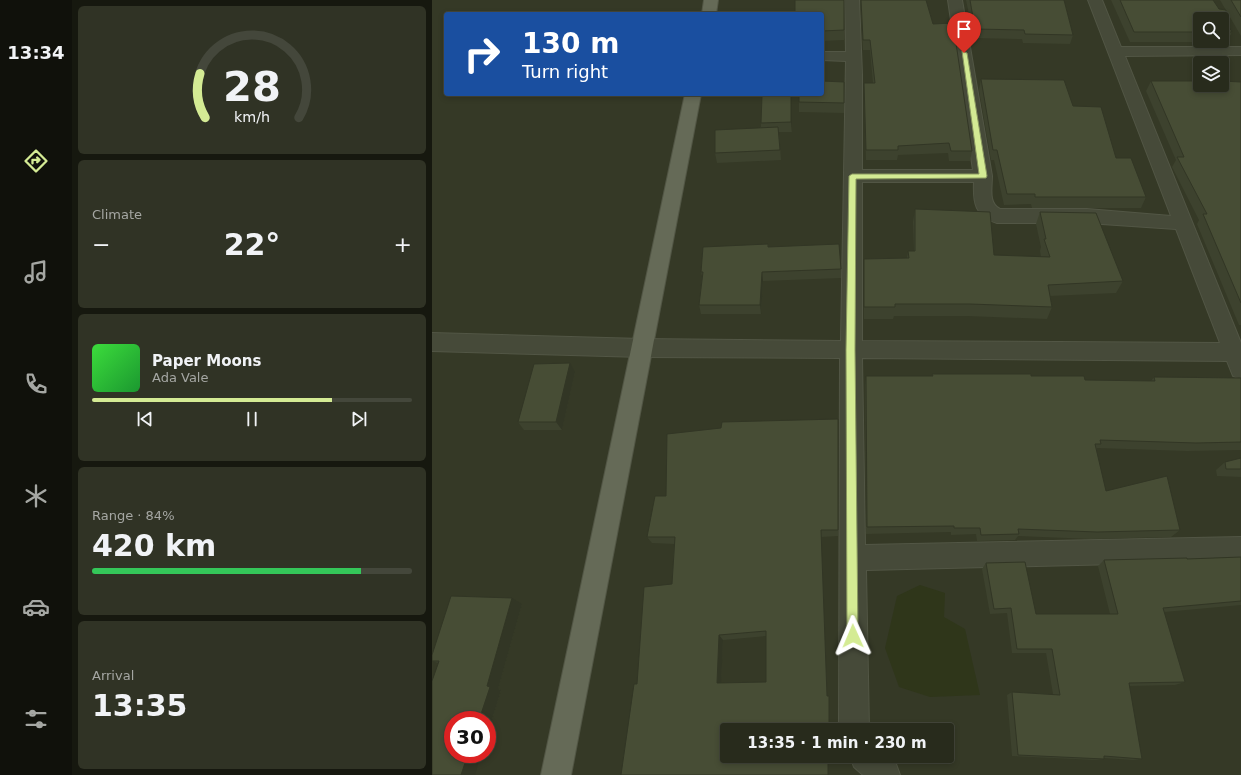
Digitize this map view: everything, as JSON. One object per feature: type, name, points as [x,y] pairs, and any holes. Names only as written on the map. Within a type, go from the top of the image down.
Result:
[{"type":"main road","points":[[709,12],[712,0]]},
{"type":"main road","points":[[556,775],[693,96]]},
{"type":"street","points":[[852,0],[851,350],[854,723]]},
{"type":"street","points":[[955,0],[984,176],[983,205],[991,213],[997,216],[1087,216],[1183,223]]},
{"type":"street","points":[[432,342],[642,348],[851,350],[1239,358],[1183,223],[1095,0]]},
{"type":"street","points":[[1116,52],[1241,52],[1232,36]]},
{"type":"street","points":[[824,56],[853,57]]},
{"type":"street","points":[[852,176],[984,176]]},
{"type":"street","points":[[852,558],[1241,550]]},
{"type":"street","points":[[873,763],[886,775]]},
{"type":"shaded area","points":[[920,585],[945,593],[944,617],[965,629],[980,695],[930,697],[899,687],[885,648],[897,596]]},
{"type":"building","points":[[795,0],[844,0],[844,30],[824,31],[824,12],[795,12]]},
{"type":"building","points":[[861,0],[926,0],[933,24],[953,23],[972,151],[951,151],[949,143],[898,146],[898,150],[866,150],[864,83],[875,83],[870,40],[863,40]]},
{"type":"building","points":[[970,0],[1064,0],[1073,35],[1025,34],[1024,30],[975,29]]},
{"type":"building","points":[[1120,0],[1213,0],[1219,9],[1226,10],[1226,12],[1193,12],[1193,32],[1134,32]]},
{"type":"building","points":[[1231,0],[1241,0],[1241,17]]},
{"type":"building","points":[[981,79],[1064,80],[1073,106],[1101,107],[1116,158],[1131,158],[1146,197],[1035,197],[1035,194],[1007,194],[997,150],[993,150]]},
{"type":"building","points":[[824,81],[844,82],[844,103],[799,102],[799,96],[824,96]]},
{"type":"building","points":[[1151,81],[1193,81],[1193,92],[1229,92],[1229,81],[1241,82],[1241,303],[1203,214],[1207,214],[1177,157],[1184,157]]},
{"type":"building","points":[[762,96],[791,96],[791,122],[761,123]]},
{"type":"building","points":[[778,127],[780,150],[715,153],[715,130]]},
{"type":"building","points":[[915,209],[990,212],[994,255],[1050,257],[1044,239],[1046,239],[1040,212],[1096,213],[1123,281],[1048,285],[1052,307],[970,304],[895,304],[895,307],[864,307],[864,259],[909,258],[908,251],[915,251]]},
{"type":"building","points":[[768,244],[768,247],[839,244],[841,269],[762,272],[760,305],[699,305],[703,272],[701,272],[703,247]]},
{"type":"building","points":[[570,363],[556,422],[518,422],[534,364]]},
{"type":"building","points":[[932,374],[1031,374],[1031,376],[1084,376],[1085,380],[1155,381],[1154,377],[1241,378],[1241,442],[1196,443],[1100,440],[1101,444],[1095,444],[1106,491],[1167,476],[1180,530],[1097,532],[1018,529],[1019,534],[981,535],[980,528],[954,528],[954,526],[867,527],[866,376],[933,376]]},
{"type":"building","points":[[838,419],[838,530],[821,530],[829,723],[720,723],[720,763],[828,763],[828,775],[621,775],[634,684],[637,684],[644,587],[672,584],[675,537],[647,537],[655,496],[666,496],[667,434],[721,428],[722,422]],"holes":[[[766,631],[766,682],[717,683],[719,635]]]},
{"type":"building","points":[[1241,458],[1241,469],[1226,469],[1225,462]]},
{"type":"building","points":[[1241,557],[1241,601],[1163,608],[1185,682],[1129,683],[1142,759],[1104,756],[1104,759],[1018,755],[1012,692],[1060,695],[1052,649],[1017,649],[1011,608],[994,609],[986,563],[1025,562],[1036,614],[1118,614],[1104,560]]},
{"type":"building","points":[[451,596],[512,598],[487,686],[490,687],[482,711],[444,711],[444,763],[465,763],[461,775],[432,775],[432,681],[439,661],[432,661],[432,655]]},
{"type":"route","points":[[853,636],[851,350],[852,176],[984,176],[964,53]]}]
